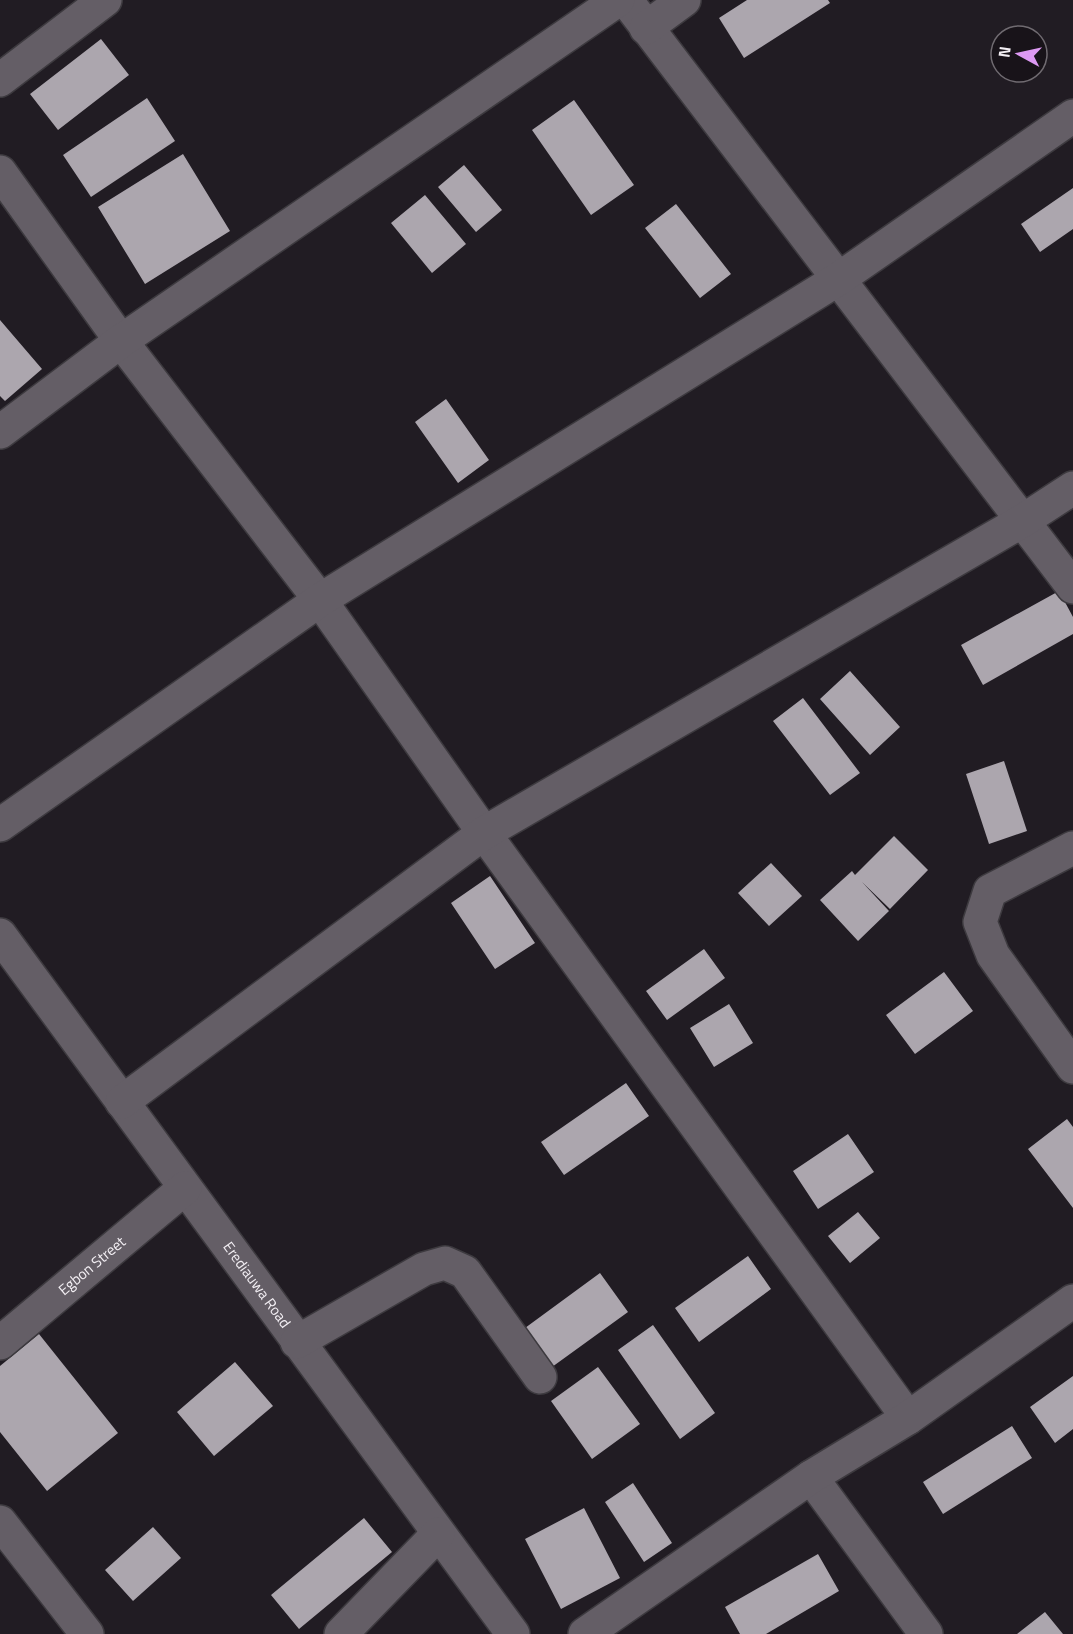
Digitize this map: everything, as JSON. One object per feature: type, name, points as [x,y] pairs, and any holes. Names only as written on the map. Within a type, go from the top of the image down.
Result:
[{"type":"street","points":[[0,432],[121,341],[618,0]]},
{"type":"street","points":[[627,0],[646,28],[840,278],[1073,587]]},
{"type":"street","points":[[646,28],[684,0]]},
{"type":"street","points":[[0,80],[103,1]]},
{"type":"street","points":[[0,825],[320,600],[840,278],[1073,116]]},
{"type":"street","points":[[0,172],[121,341],[320,600],[484,832],[909,1418]]},
{"type":"street","points":[[122,1102],[484,832],[1024,520],[1073,488]]},
{"type":"street","points":[[1073,848],[990,891],[980,922],[993,955],[1073,1067]]},
{"type":"street","name":"Erediauwa Road","points":[[0,935],[513,1634]]},
{"type":"street","name":"Egbon Street","points":[[0,1343],[185,1188]]},
{"type":"street","points":[[297,1342],[424,1269],[445,1263],[465,1272],[540,1377]]},
{"type":"street","points":[[585,1634],[811,1477],[909,1418],[1071,1306]]},
{"type":"street","points":[[811,1477],[926,1634]]},
{"type":"street","points":[[0,1522],[87,1634]]},
{"type":"street","points":[[341,1634],[438,1534]]},
{"type":"building","points":[[747,0],[828,0],[830,3],[744,58],[719,18]]},
{"type":"building","points":[[101,39],[129,75],[58,130],[30,94]]},
{"type":"building","points":[[147,98],[175,141],[91,197],[63,155]]},
{"type":"building","points":[[574,100],[634,185],[591,215],[532,130]]},
{"type":"building","points":[[183,154],[230,231],[145,284],[98,207]]},
{"type":"building","points":[[464,165],[502,210],[476,232],[438,187]]},
{"type":"building","points":[[1073,188],[1073,229],[1040,252],[1021,224]]},
{"type":"building","points":[[425,195],[466,244],[432,273],[391,223]]},
{"type":"building","points":[[676,204],[731,274],[700,298],[645,228]]},
{"type":"building","points":[[0,320],[42,369],[5,401],[0,396]]},
{"type":"building","points":[[446,399],[489,460],[458,483],[415,422]]},
{"type":"building","points":[[1059,591],[1073,617],[1073,634],[983,685],[961,645]]},
{"type":"building","points":[[850,671],[900,727],[870,755],[820,699]]},
{"type":"building","points":[[803,698],[860,773],[830,795],[773,721]]},
{"type":"building","points":[[1004,761],[1027,831],[989,844],[966,774]]},
{"type":"building","points":[[894,836],[928,870],[890,909],[862,882],[889,911],[858,941],[820,900],[852,871],[855,875]]},
{"type":"building","points":[[771,863],[802,896],[769,926],[738,893]]},
{"type":"building","points":[[490,876],[535,943],[495,969],[451,903]]},
{"type":"building","points":[[704,949],[725,978],[667,1020],[646,991]]},
{"type":"building","points":[[944,972],[973,1011],[915,1054],[886,1015]]},
{"type":"building","points":[[729,1004],[753,1043],[714,1067],[690,1028]]},
{"type":"building","points":[[626,1083],[649,1116],[564,1175],[541,1142]]},
{"type":"building","points":[[1067,1119],[1073,1127],[1073,1208],[1028,1149]]},
{"type":"building","points":[[848,1134],[874,1172],[818,1209],[793,1171]]},
{"type":"building","points":[[858,1212],[880,1238],[850,1263],[828,1236]]},
{"type":"building","points":[[748,1256],[771,1289],[699,1342],[675,1308]]},
{"type":"building","points":[[600,1273],[628,1312],[552,1367],[525,1328]]},
{"type":"building","points":[[653,1325],[715,1413],[680,1439],[618,1350]]},
{"type":"building","points":[[39,1334],[118,1433],[47,1491],[0,1432],[0,1366]]},
{"type":"building","points":[[235,1362],[273,1406],[214,1456],[177,1412]]},
{"type":"building","points":[[598,1367],[640,1424],[592,1459],[551,1401]]},
{"type":"building","points":[[1073,1376],[1073,1429],[1055,1443],[1030,1407]]},
{"type":"building","points":[[1012,1426],[1032,1458],[943,1514],[923,1482]]},
{"type":"building","points":[[633,1483],[672,1543],[644,1562],[605,1502]]},
{"type":"building","points":[[584,1508],[620,1578],[561,1609],[525,1539]]},
{"type":"building","points":[[364,1518],[392,1552],[299,1629],[271,1595]]},
{"type":"building","points":[[153,1527],[181,1558],[133,1601],[105,1570]]},
{"type":"building","points":[[818,1554],[839,1591],[766,1634],[740,1634],[725,1607]]},
{"type":"building","points":[[1045,1612],[1063,1634],[1017,1634]]}]
